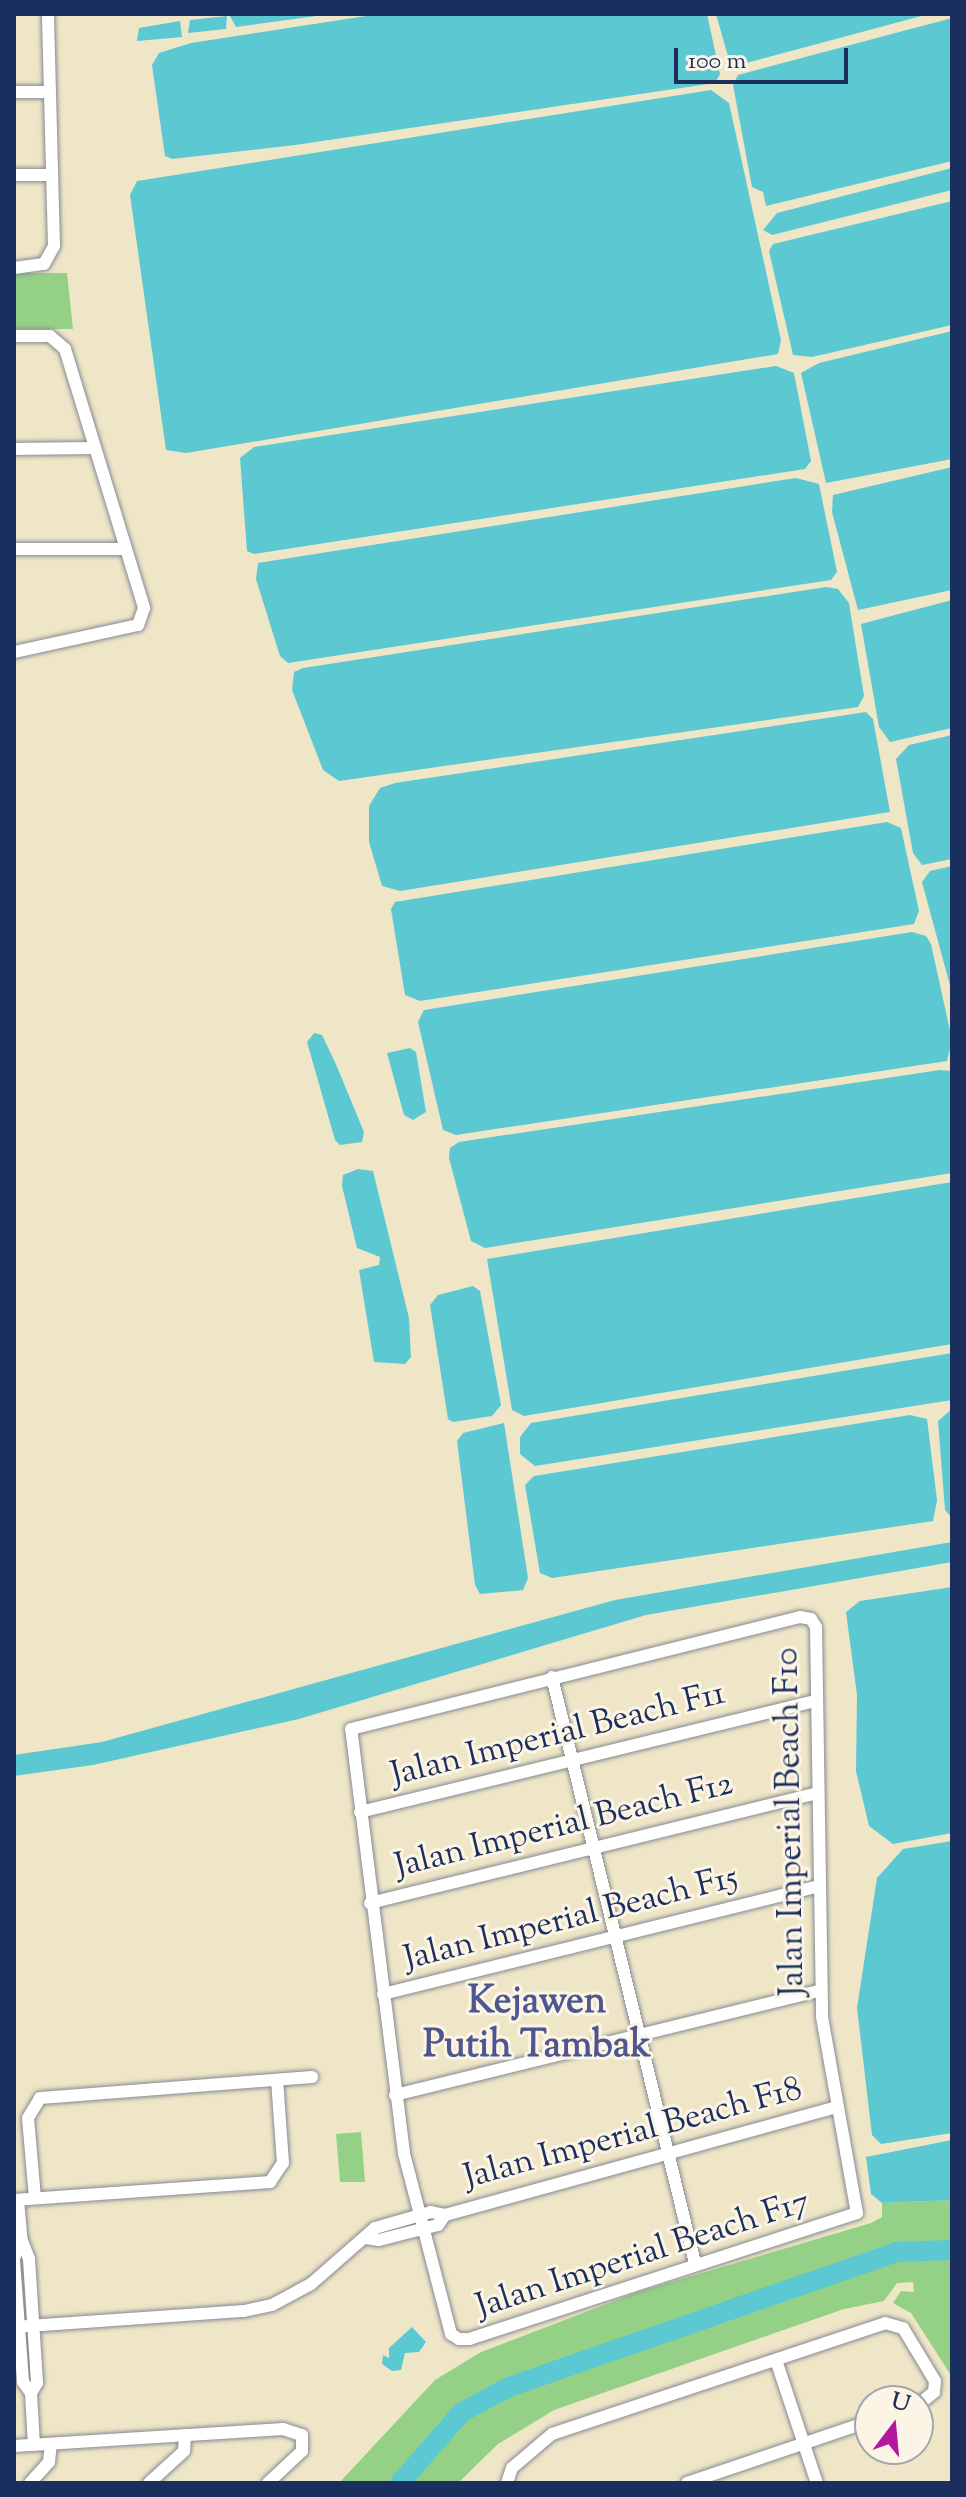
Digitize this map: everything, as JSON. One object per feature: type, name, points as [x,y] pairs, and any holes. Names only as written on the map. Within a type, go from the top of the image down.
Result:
[{"type":"street","points":[[14,268],[37,268],[52,253],[48,14]]},
{"type":"street","points":[[14,92],[48,92]]},
{"type":"street","points":[[14,175],[50,175]]},
{"type":"street","points":[[14,336],[50,336],[61,344],[91,448],[144,608],[138,625],[14,652]]},
{"type":"street","points":[[14,449],[91,448]]},
{"type":"street","points":[[14,549],[123,549]]},
{"type":"street","name":"Jalan Imperial Beach F10","points":[[360,1812],[350,1739],[351,1729],[362,1722],[806,1617],[816,1627],[820,1991],[837,2107],[857,2204],[853,2218]]},
{"type":"street","points":[[552,1677],[695,2263]]},
{"type":"street","name":"Jalan Imperial Beach F11","points":[[360,1812],[817,1701]]},
{"type":"street","name":"Jalan Imperial Beach F12","points":[[370,1903],[817,1793]]},
{"type":"street","points":[[360,1812],[395,2095],[424,2229]]},
{"type":"street","name":"Jalan Imperial Beach F15","points":[[383,1994],[820,1886]]},
{"type":"street","points":[[395,2095],[638,2032],[820,1991]]},
{"type":"street","points":[[35,2198],[28,2118],[40,2098],[312,2077]]},
{"type":"street","points":[[31,2393],[37,2383],[29,2259],[21,2238],[16,2200],[270,2182],[283,2163],[277,2080]]},
{"type":"street","name":"Jalan Imperial Beach F18","points":[[445,2215],[837,2107]]},
{"type":"street","points":[[16,2326],[272,2305],[311,2284],[375,2228],[420,2215],[445,2215]]},
{"type":"street","points":[[366,2238],[379,2240],[438,2225],[445,2215]]},
{"type":"street","name":"Jalan Imperial Beach F17","points":[[424,2229],[451,2334],[470,2339],[695,2263],[853,2218]]},
{"type":"street","points":[[21,2238],[14,2260],[16,2326],[23,2382],[31,2393],[34,2445]]},
{"type":"street","points":[[507,2483],[512,2468],[552,2434],[895,2323],[935,2381],[933,2385]]},
{"type":"street","points":[[776,2360],[817,2483]]},
{"type":"street","points":[[687,2483],[854,2427]]},
{"type":"street","points":[[14,2446],[283,2429],[302,2435],[302,2451],[268,2483]]},
{"type":"street","points":[[149,2483],[186,2448],[185,2435]]},
{"type":"street","points":[[30,2483],[49,2462],[51,2444]]},
{"type":"green space","points":[[14,273],[67,273],[73,329],[14,329]]},
{"type":"green space","points":[[361,2132],[365,2182],[340,2182],[336,2134]]},
{"type":"green space","points":[[952,2200],[952,2377],[911,2313],[893,2303],[901,2291],[914,2292],[913,2282],[897,2283],[884,2301],[844,2309],[554,2410],[498,2444],[458,2483],[339,2483],[435,2380],[481,2352],[638,2292],[871,2223],[882,2217],[882,2203]]},
{"type":"water","points":[[229,14],[331,14],[236,27]]},
{"type":"water","points":[[379,14],[707,14],[720,74],[715,83],[295,145],[172,159],[165,156],[152,65],[159,53],[191,43]]},
{"type":"water","points":[[716,14],[929,14],[731,67]]},
{"type":"water","points":[[227,16],[226,29],[188,33],[190,20]]},
{"type":"water","points":[[952,18],[952,161],[766,206],[763,192],[752,187],[733,85],[738,75]]},
{"type":"water","points":[[180,21],[182,37],[137,41],[139,28]]},
{"type":"water","points":[[711,90],[729,103],[781,340],[778,354],[186,453],[166,450],[130,195],[137,181]]},
{"type":"water","points":[[952,168],[952,190],[772,235],[763,230],[777,213]]},
{"type":"water","points":[[952,201],[952,325],[812,357],[793,355],[769,251],[773,244]]},
{"type":"water","points":[[952,331],[952,459],[826,483],[801,373],[819,363]]},
{"type":"water","points":[[776,366],[794,373],[811,461],[805,469],[254,554],[247,551],[240,458],[254,447]]},
{"type":"water","points":[[952,467],[952,590],[858,610],[832,512],[833,495]]},
{"type":"water","points":[[796,478],[819,484],[837,572],[831,580],[288,663],[280,656],[256,579],[258,563]]},
{"type":"water","points":[[826,587],[838,589],[849,603],[864,696],[858,707],[339,781],[323,770],[292,690],[294,672],[303,668]]},
{"type":"water","points":[[952,600],[952,728],[890,742],[879,727],[861,624]]},
{"type":"water","points":[[866,712],[873,719],[890,812],[400,891],[382,886],[369,842],[369,806],[380,788],[395,783]]},
{"type":"water","points":[[952,735],[952,859],[922,865],[913,853],[896,759],[909,745]]},
{"type":"water","points":[[887,822],[901,828],[919,911],[914,924],[420,1001],[405,995],[391,909],[395,902]]},
{"type":"water","points":[[952,866],[952,993],[922,882],[930,871]]},
{"type":"water","points":[[912,932],[926,936],[931,944],[952,1040],[947,1061],[456,1135],[443,1130],[418,1022],[424,1010]]},
{"type":"water","points":[[314,1033],[322,1035],[335,1062],[364,1132],[362,1142],[340,1145],[335,1140],[307,1042]]},
{"type":"water","points":[[410,1048],[416,1052],[426,1112],[413,1120],[404,1115],[387,1053]]},
{"type":"water","points":[[940,1070],[952,1071],[952,1173],[485,1248],[471,1241],[449,1158],[450,1148],[459,1142]]},
{"type":"water","points":[[358,1169],[373,1171],[409,1318],[411,1357],[405,1364],[374,1362],[359,1270],[379,1265],[380,1257],[357,1248],[342,1186],[343,1175]]},
{"type":"water","points":[[952,1182],[952,1344],[524,1416],[512,1410],[487,1259]]},
{"type":"water","points":[[473,1286],[480,1291],[501,1405],[492,1416],[453,1422],[448,1419],[430,1305],[438,1295]]},
{"type":"water","points":[[952,1353],[952,1400],[535,1466],[520,1454],[520,1437],[531,1423]]},
{"type":"water","points":[[952,1409],[951,1517],[945,1510],[938,1421]]},
{"type":"water","points":[[910,1415],[927,1419],[937,1500],[933,1521],[552,1578],[540,1573],[525,1485],[534,1476]]},
{"type":"water","points":[[504,1423],[528,1578],[523,1590],[480,1594],[475,1585],[457,1441],[463,1433]]},
{"type":"water","points":[[952,1542],[952,1562],[646,1615],[299,1719],[93,1765],[14,1776],[14,1755],[102,1742],[615,1600]]},
{"type":"water","points":[[952,1587],[952,1833],[893,1844],[869,1826],[856,1771],[857,1695],[846,1612],[860,1601]]},
{"type":"water","points":[[952,1841],[952,2133],[881,2144],[872,2135],[857,2008],[877,1878],[903,1849]]},
{"type":"water","points":[[952,2140],[952,2200],[882,2203],[871,2194],[866,2157]]},
{"type":"water","points":[[412,2327],[426,2342],[419,2352],[405,2353],[401,2370],[392,2371],[382,2364],[383,2355],[389,2358],[389,2348]]},
{"type":"waterway","points":[[400,2483],[462,2412],[509,2387],[897,2252],[952,2250]]},
{"type":"district","name":"Kejawen Putih Tambak","points":[[537,2026]]}]
